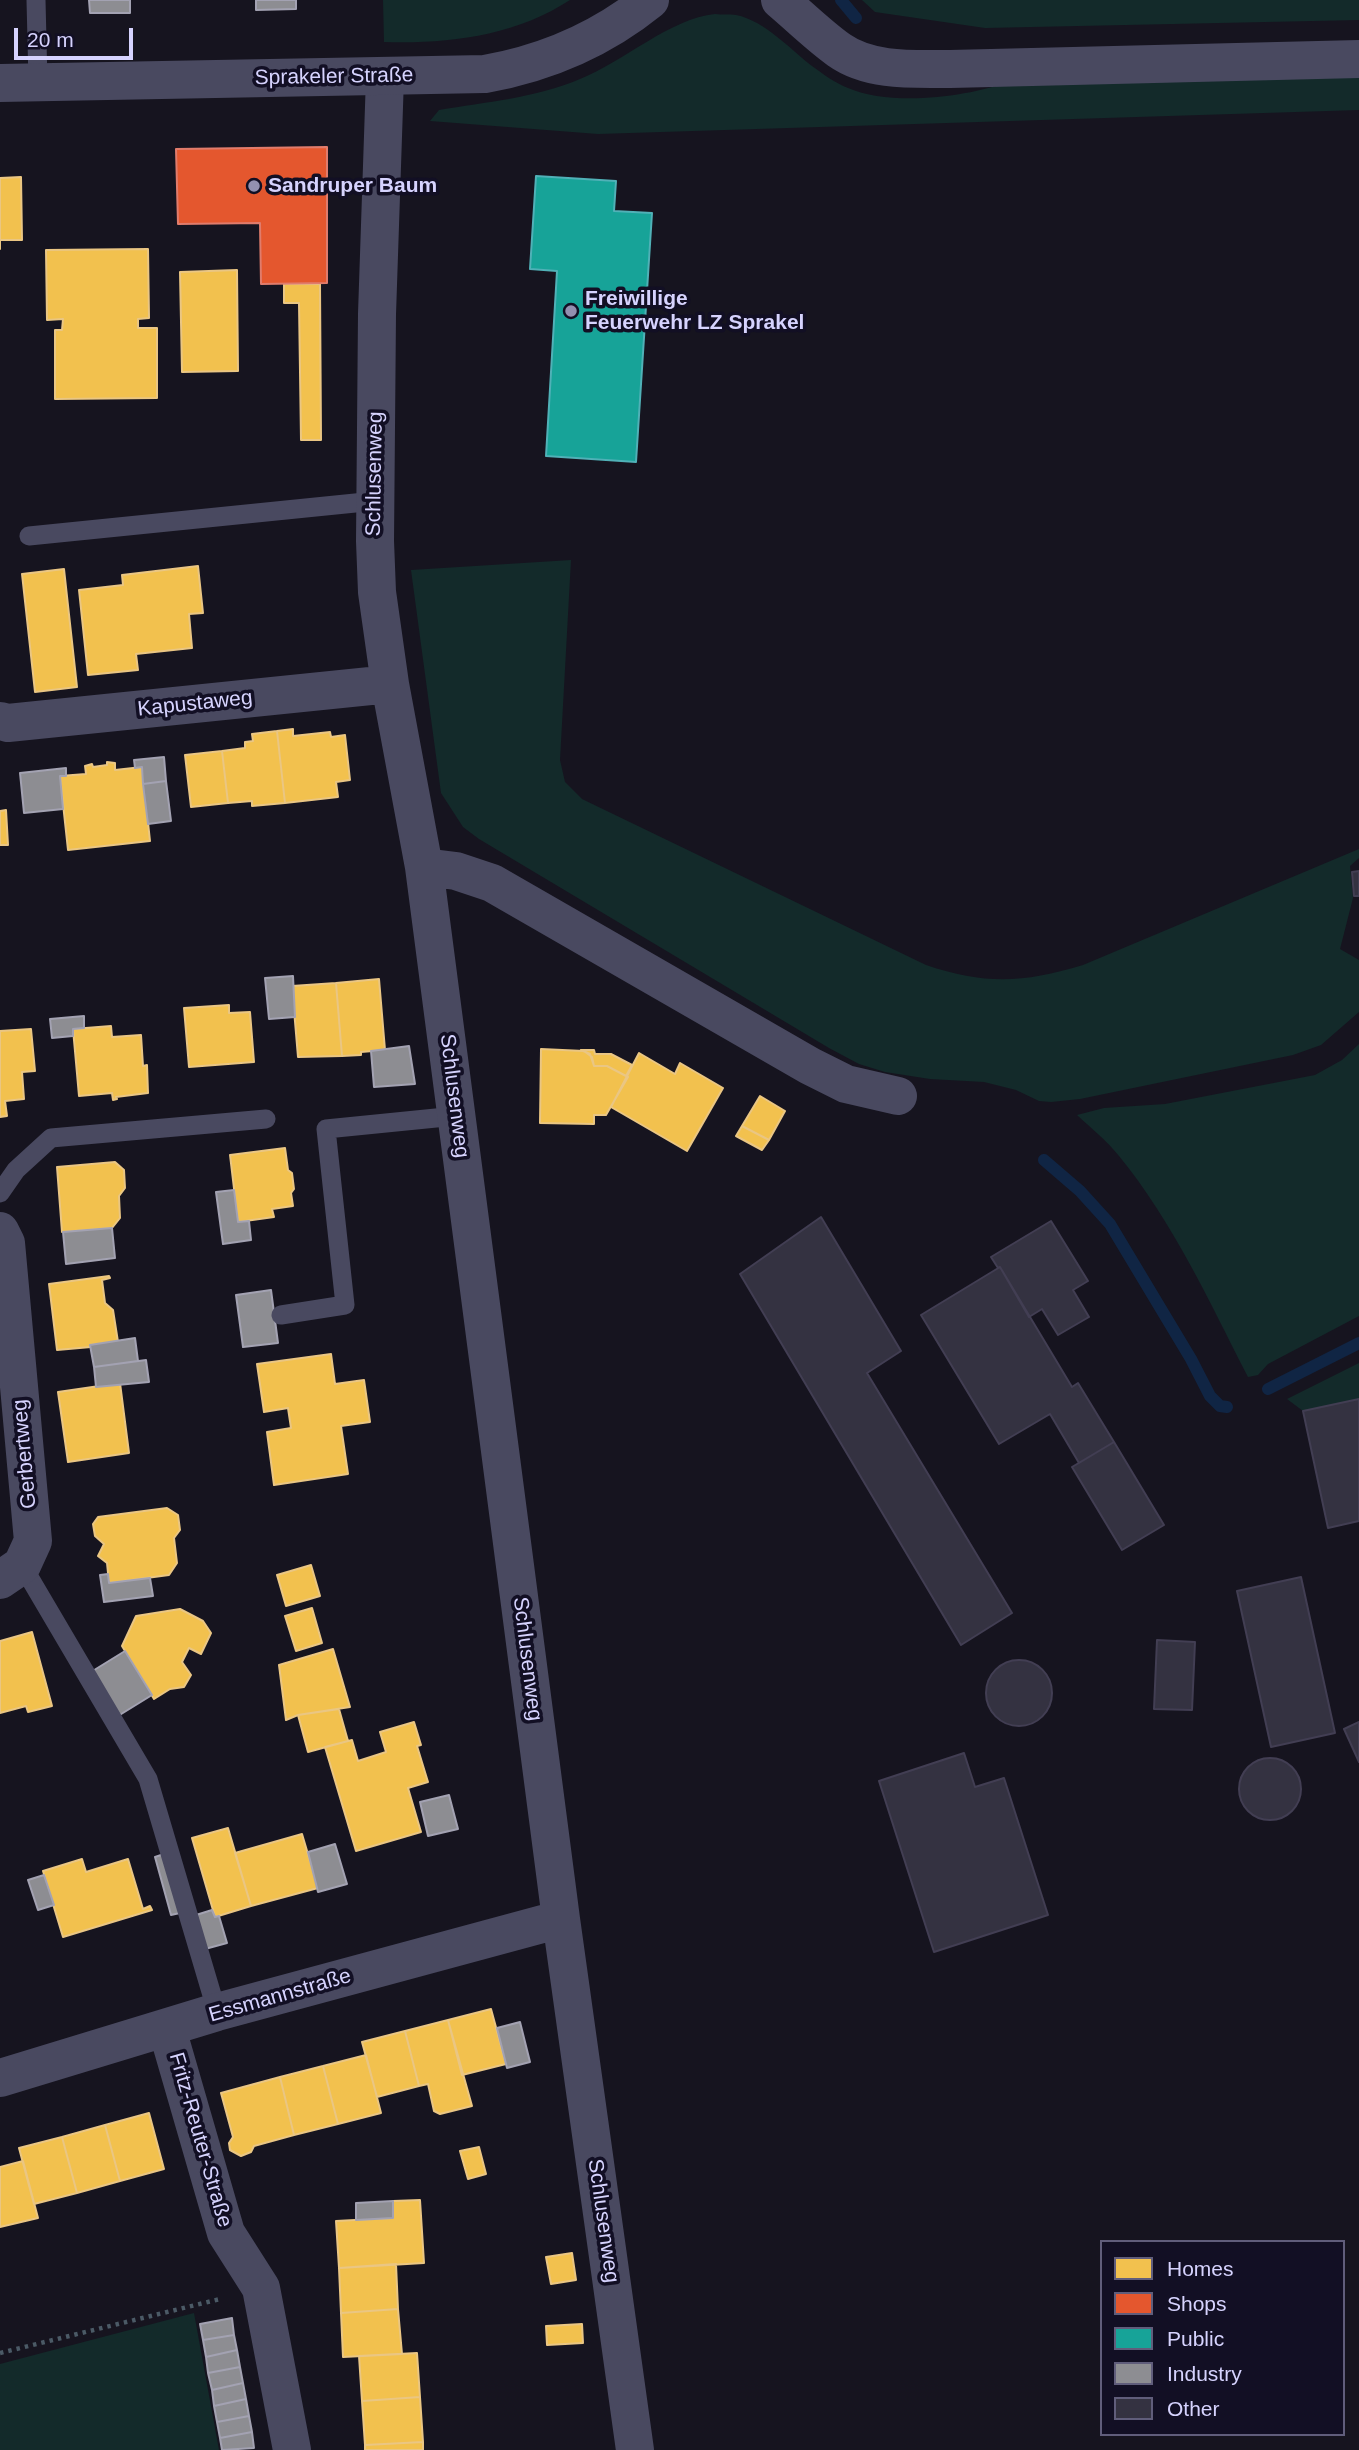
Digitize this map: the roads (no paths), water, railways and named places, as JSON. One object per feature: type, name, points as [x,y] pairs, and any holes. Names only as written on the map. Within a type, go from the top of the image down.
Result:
[{"type":"street","name":"Sprakeler Straße","points":[[0,83],[485,74],[521,66],[590,40],[620,23],[650,0]]},
{"type":"street","points":[[780,0],[840,51],[864,62],[890,67],[964,68],[1359,59]]},
{"type":"street","name":"Schlusenweg","points":[[385,76],[377,314],[375,566],[390,684],[424,867],[561,1919],[635,2450]]},
{"type":"street","name":"Kapustaweg","points":[[0,721],[8,723],[390,684]]},
{"type":"street","points":[[424,867],[456,871],[492,883],[810,1066],[846,1083],[898,1096]]},
{"type":"street","name":"Gerbertweg","points":[[0,1231],[6,1243],[33,1541],[11,1573]]},
{"type":"street","name":"Essmannstraße","points":[[0,2078],[217,2012],[561,1919]]},
{"type":"street","name":"Fritz-Reuter-Straße","points":[[167,2029],[226,2233],[261,2288],[292,2450]]},
{"type":"lane","points":[[36,0],[38,82]]},
{"type":"lane","points":[[30,536],[375,501]]},
{"type":"lane","points":[[281,1315],[345,1305],[326,1129],[456,1116]]},
{"type":"lane","points":[[0,1193],[16,1170],[51,1138],[266,1119]]},
{"type":"lane","points":[[11,1573],[148,1779],[217,2012]]},
{"type":"waterway","points":[[841,0],[856,18]]},
{"type":"waterway","points":[[1044,1160],[1080,1191],[1110,1224],[1191,1359],[1210,1396],[1220,1406],[1227,1407]]},
{"type":"waterway","points":[[1268,1389],[1359,1343]]},
{"type":"place","name":"Sandruper Baum","points":[[254,186]]},
{"type":"place","name":"Freiwillige Feuerwehr LZ Sprakel","points":[[571,311]]}]
